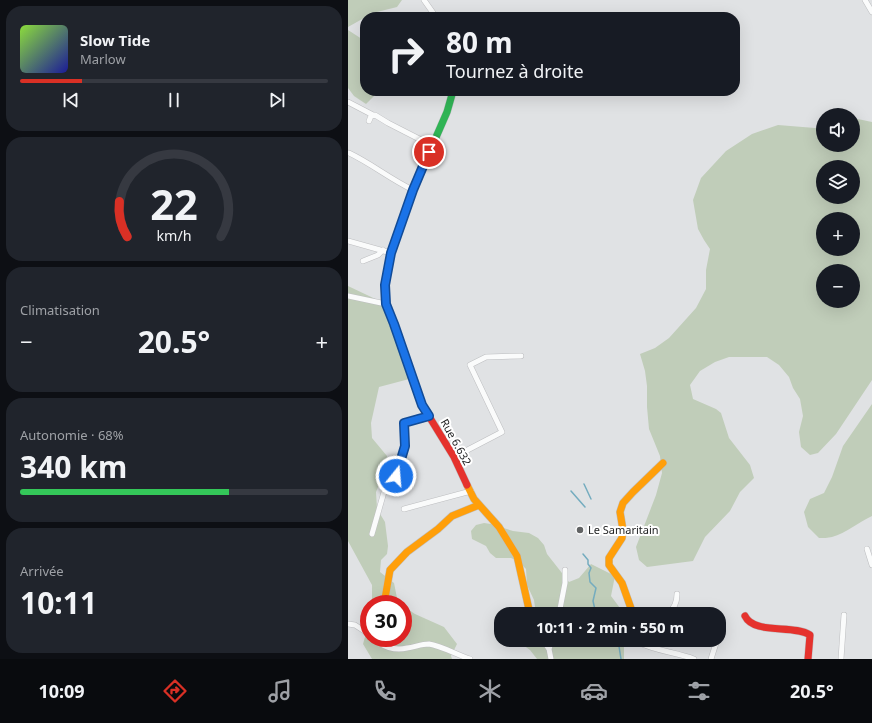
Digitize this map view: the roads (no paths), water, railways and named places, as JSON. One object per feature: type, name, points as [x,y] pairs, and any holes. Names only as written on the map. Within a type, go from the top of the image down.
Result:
[{"type":"street","points":[[424,0],[432,12]]},
{"type":"street","points":[[865,0],[872,12]]},
{"type":"street","name":"Rue 6.632","points":[[452,96],[447,112],[431,145],[413,190],[391,253],[385,285],[386,304],[422,405],[454,457],[474,499],[499,527],[517,556],[528,607]]},
{"type":"street","points":[[348,102],[431,145]]},
{"type":"street","points":[[369,121],[373,115]]},
{"type":"street","points":[[349,153],[365,160],[398,183],[413,190]]},
{"type":"street","points":[[348,241],[391,253]]},
{"type":"street","points":[[363,261],[378,255],[383,250]]},
{"type":"street","points":[[348,296],[386,304]]},
{"type":"street","points":[[454,457],[502,432],[470,365],[486,357],[522,356]]},
{"type":"street","points":[[372,534],[386,485],[396,476],[403,455],[405,446],[404,423],[429,416]]},
{"type":"street","points":[[631,607],[625,589],[608,564],[608,557],[622,537],[623,529],[620,515],[621,507],[626,499],[664,463]]},
{"type":"street","points":[[404,509],[471,491]]},
{"type":"street","points":[[386,595],[390,570],[408,552],[452,516],[479,505]]},
{"type":"street","points":[[867,549],[872,565]]},
{"type":"street","points":[[560,607],[566,570]]},
{"type":"street","points":[[674,607],[677,594]]},
{"type":"street","points":[[841,659],[844,615]]},
{"type":"street","points":[[745,616],[751,624],[804,631],[810,635],[808,659]]},
{"type":"street","points":[[348,624],[355,625],[360,628]]},
{"type":"street","points":[[412,646],[429,644],[470,659]]},
{"type":"street","points":[[388,647],[403,649],[410,647]]},
{"type":"street","points":[[651,647],[670,651],[694,659]]},
{"type":"street","points":[[711,659],[715,647]]},
{"type":"street","points":[[549,649],[551,659]]},
{"type":"waterway","points":[[584,484],[591,499]]},
{"type":"waterway","points":[[571,491],[585,507]]},
{"type":"waterway","points":[[583,554],[588,560],[588,564],[591,568],[589,573],[590,582],[596,588],[593,601],[594,607]]},
{"type":"waterway","points":[[619,647],[621,659]]},
{"type":"place","name":"Le Samaritain","points":[[580,530]]}]
